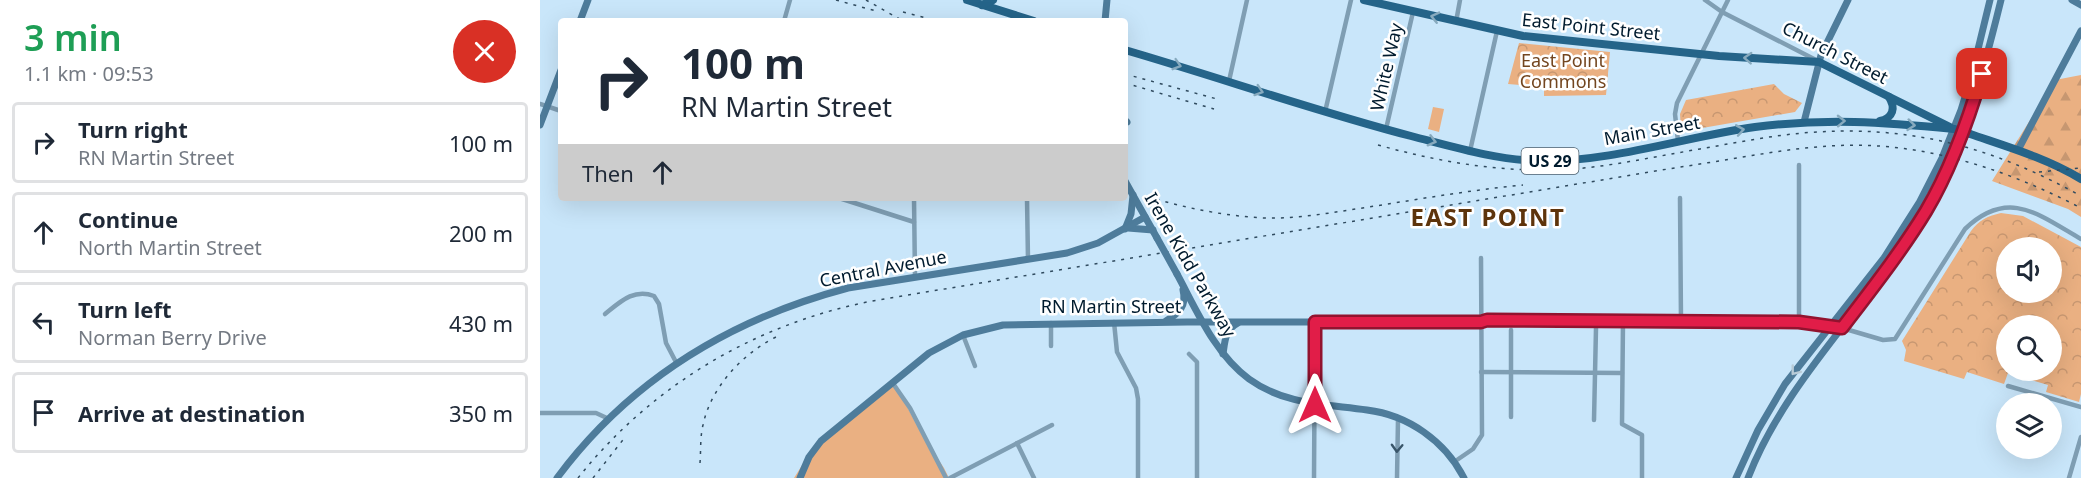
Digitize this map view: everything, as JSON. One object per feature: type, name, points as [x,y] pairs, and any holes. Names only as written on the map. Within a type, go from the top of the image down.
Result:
[{"type":"main road","points":[[581,18],[588,0]]},
{"type":"main road","points":[[967,0],[1025,18]]},
{"type":"main road","points":[[982,4],[993,0]]},
{"type":"main road","points":[[1105,18],[1107,0]]},
{"type":"main road","name":"East Point Street","points":[[1364,0],[1523,36],[1701,54],[1819,62]]},
{"type":"main road","points":[[1804,122],[1819,62],[1848,0]]},
{"type":"main road","points":[[1736,478],[1776,398],[1897,238],[1919,203],[1942,158],[1971,78],[1990,0]]},
{"type":"main road","points":[[1748,478],[1775,422],[1802,380],[1912,233],[1940,184],[1967,122],[1992,40],[2001,0]]},
{"type":"main road","points":[[2072,0],[2081,5]]},
{"type":"main road","points":[[2018,150],[2081,31]]},
{"type":"main road","name":"Main Street","points":[[1128,51],[1325,112],[1470,151],[1519,160],[1592,157],[1753,127],[1804,122],[1879,122],[1943,126]]},
{"type":"main road","name":"Church Street","points":[[1819,62],[1943,126],[2018,150]]},
{"type":"main road","points":[[540,125],[544,105],[558,76]]},
{"type":"main road","points":[[1879,122],[1890,118],[1892,114],[1893,103],[1889,97]]},
{"type":"main road","name":"US 29","points":[[2018,150],[2081,179]]},
{"type":"main road","name":"Irene Kidd Parkway","points":[[1128,186],[1223,354],[1249,378],[1265,389],[1287,398],[1315,405],[1367,410],[1419,428],[1442,448],[1464,478]]},
{"type":"main road","points":[[1125,229],[1131,214],[1133,195]]},
{"type":"main road","name":"Central Avenue","points":[[557,478],[609,419],[676,364],[730,332],[788,306],[848,288],[1028,260],[1085,248],[1145,217]]},
{"type":"main road","name":"Central Avenue","points":[[1125,229],[1152,230]]},
{"type":"main road","points":[[1164,322],[1177,315],[1184,305],[1185,297],[1179,277]]},
{"type":"main road","name":"RN Martin Street","points":[[800,478],[809,457],[821,441],[929,353],[963,335],[1002,325],[1114,322],[1481,322],[1487,320],[1799,322],[1842,328]]},
{"type":"main road","points":[[1223,354],[1230,328],[1241,322]]},
{"type":"street","points":[[785,18],[790,0]]},
{"type":"street","points":[[1229,81],[1247,0]]},
{"type":"street","points":[[1325,112],[1351,0]]},
{"type":"street","points":[[1456,21],[1460,0]]},
{"type":"street","name":"Church Street","points":[[1705,0],[1722,12],[1819,62]]},
{"type":"street","points":[[1678,141],[1677,103],[1728,0]]},
{"type":"street","name":"White Way","points":[[1386,129],[1413,12]]},
{"type":"street","points":[[1470,151],[1497,31]]},
{"type":"street","points":[[1799,165],[1799,322]]},
{"type":"street","points":[[1680,198],[1680,322]]},
{"type":"street","points":[[848,201],[914,222]]},
{"type":"street","points":[[914,201],[915,277]]},
{"type":"street","points":[[1027,201],[1028,260]]},
{"type":"street","points":[[1842,328],[1883,340],[1895,339],[1965,229],[1985,213],[2004,207],[2025,208],[2081,239]]},
{"type":"street","points":[[1454,462],[1473,449],[1482,435],[1482,258]]},
{"type":"street","points":[[605,314],[631,295],[642,293],[654,296],[659,304],[666,344],[676,364]]},
{"type":"street","points":[[1623,321],[1622,424],[1642,435],[1642,478]]},
{"type":"street","points":[[1114,322],[1117,352],[1136,388],[1138,399],[1138,478]]},
{"type":"street","points":[[1314,478],[1315,322]]},
{"type":"street","points":[[1051,323],[1052,346]]},
{"type":"street","points":[[1594,420],[1596,328]]},
{"type":"street","points":[[1511,330],[1511,417]]},
{"type":"street","points":[[963,335],[975,366]]},
{"type":"street","points":[[1189,354],[1197,363],[1197,478]]},
{"type":"street","points":[[1482,372],[1622,373]]},
{"type":"street","points":[[892,382],[910,408],[948,478],[1052,425]]},
{"type":"street","points":[[2008,386],[2081,407]]},
{"type":"street","points":[[540,413],[596,413],[609,419]]},
{"type":"street","points":[[1396,478],[1398,419]]},
{"type":"street","points":[[2069,478],[2081,437]]},
{"type":"street","points":[[1017,444],[1034,478]]},
{"type":"green space","name":"East Point Commons","points":[[1519,43],[1610,52],[1606,95],[1544,96],[1544,87],[1508,84]]},
{"type":"green space","points":[[2081,75],[2081,217],[2068,209],[1992,181],[2055,80]]},
{"type":"green space","points":[[1774,84],[1784,94],[1802,103],[1795,112],[1685,131],[1681,129],[1680,114],[1686,100]]},
{"type":"green space","points":[[1433,107],[1444,109],[1439,132],[1428,129]]},
{"type":"green space","points":[[2001,213],[2023,216],[2081,247],[2081,394],[2079,402],[2062,397],[2062,393],[2046,392],[2048,385],[2035,381],[2062,381],[2062,315],[1996,315],[1996,381],[2005,381],[2004,384],[1967,372],[1964,379],[1904,361],[1906,350],[1902,341],[1971,231],[1988,217]]},
{"type":"green space","points":[[893,380],[922,435],[949,478],[794,478],[816,443]]},
{"type":"railway","points":[[836,0],[876,11]]},
{"type":"railway","points":[[866,0],[898,18]]},
{"type":"railway","points":[[903,12],[926,18]]},
{"type":"railway","points":[[1128,75],[1217,99]]},
{"type":"railway","points":[[1128,84],[1214,109]]},
{"type":"railway","points":[[1378,145],[1464,164],[1508,169],[1552,170],[1608,165],[1790,134],[1841,131],[1878,132],[1947,142],[1981,152],[2014,164],[2081,196]]},
{"type":"railway","points":[[578,478],[639,414],[673,387],[709,363],[787,325],[829,311],[872,301],[1811,147],[1863,145],[1928,152],[1991,169],[2081,208]]},
{"type":"railway","points":[[2039,172],[2081,168]]},
{"type":"railway","points":[[1148,197],[1220,213],[1277,218],[1317,215],[1523,185]]},
{"type":"railway","points":[[700,463],[703,425],[713,397],[731,371],[742,360],[780,335]]},
{"type":"railway","points":[[593,478],[626,436]]},
{"type":"district","name":"EAST POINT","points":[[1488,218]]},
{"type":"route","points":[[1315,405],[1315,322],[1481,322],[1487,320],[1799,322],[1842,328],[1887,270],[1927,210],[1955,153],[1982,74]]}]
